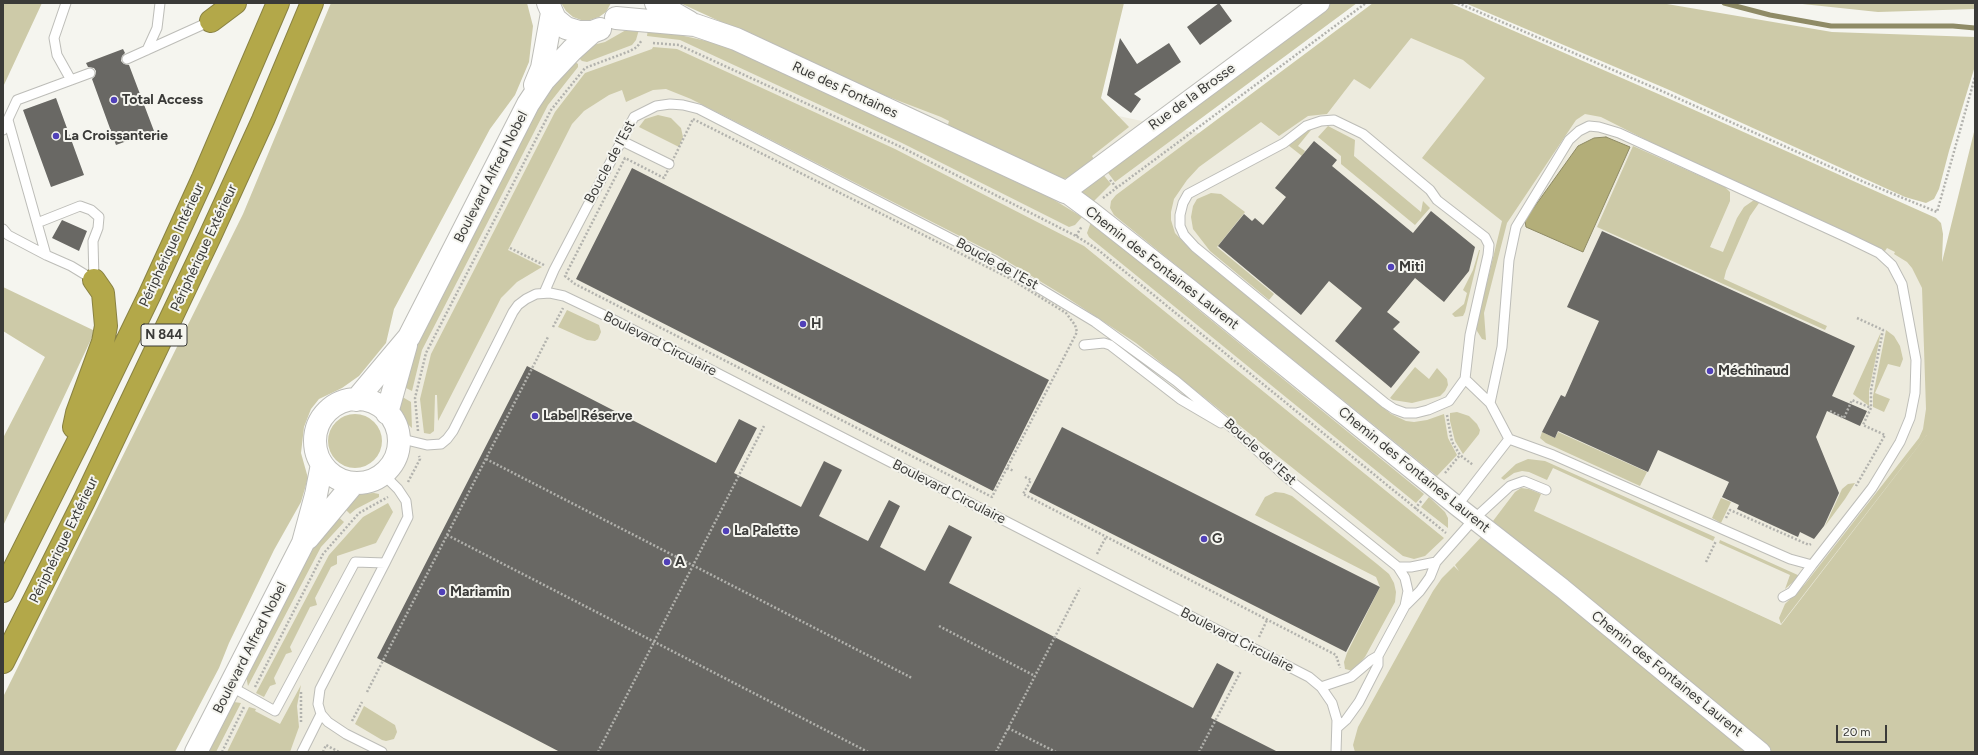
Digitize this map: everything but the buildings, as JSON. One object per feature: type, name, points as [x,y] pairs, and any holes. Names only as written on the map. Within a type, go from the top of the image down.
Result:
[{"type":"highway","points":[[211,20],[235,3]]},
{"type":"highway","name":"Périphérique Intérieur","points":[[3,591],[149,296],[200,185],[278,3]]},
{"type":"highway","name":"Périphérique Extérieur","points":[[3,662],[84,501],[210,236],[263,120],[312,3]]},
{"type":"highway","points":[[66,466],[77,413],[103,342],[106,326],[103,293],[94,280]]},
{"type":"main road","points":[[656,3],[695,25]]},
{"type":"main road","points":[[550,8],[555,19],[566,28],[579,32],[592,32],[606,27],[618,10]]},
{"type":"main road","points":[[528,104],[542,68],[550,8]]},
{"type":"main road","name":"Rue des Fontaines","points":[[618,10],[695,25],[736,40],[1065,192]]},
{"type":"main road","name":"Boulevard Alfred Nobel","points":[[387,412],[409,337],[528,104],[544,80],[572,50],[592,32]]},
{"type":"main road","name":"Boulevard Alfred Nobel","points":[[356,400],[409,337]]},
{"type":"main road","points":[[356,400],[373,403],[387,412],[409,441],[398,450],[394,461],[383,474],[366,482],[354,483],[336,478],[322,464],[316,445],[318,425],[326,414],[336,405],[356,400]]},
{"type":"main road","name":"Boulevard Alfred Nobel","points":[[304,543],[316,496],[322,464]]},
{"type":"main road","name":"Boulevard Alfred Nobel","points":[[196,752],[304,543],[354,483]]},
{"type":"street","name":"Rue de la Brosse","points":[[1065,192],[1320,3]]},
{"type":"street","name":"Chemin des Fontaines Laurent","points":[[1065,192],[1092,212],[1457,506],[1562,588],[1761,752]]},
{"type":"lane","points":[[66,3],[54,38],[57,55],[71,80]]},
{"type":"lane","points":[[147,50],[157,28],[160,3]]},
{"type":"lane","points":[[127,59],[211,20]]},
{"type":"lane","points":[[3,130],[17,100],[90,73]]},
{"type":"lane","name":"Boucle de l'Est","points":[[544,293],[551,276],[620,140],[634,117],[656,106],[670,104],[683,105],[699,109],[1028,280],[1101,326],[1176,381],[1236,431],[1286,477],[1398,567],[1405,578],[1408,591],[1406,606],[1378,656],[1378,665],[1354,711],[1337,728]]},
{"type":"lane","points":[[8,120],[46,255]]},
{"type":"lane","points":[[1334,120],[1363,134],[1430,190],[1437,200],[1485,237],[1489,245],[1470,335],[1465,379],[1449,401],[1428,410],[1416,413],[1394,409],[1195,247],[1184,236],[1180,226],[1180,215],[1183,203],[1188,194],[1284,143],[1312,123],[1334,120]]},
{"type":"lane","points":[[1490,404],[1502,348],[1509,260],[1516,227],[1569,140],[1579,131],[1589,126],[1599,127],[1619,133],[1879,253],[1892,265],[1902,284],[1916,360],[1915,393],[1910,418],[1900,442],[1872,488],[1792,592],[1783,597]]},
{"type":"lane","points":[[620,140],[669,164]]},
{"type":"lane","points":[[37,223],[80,206],[91,210],[99,217],[98,228],[93,240],[94,280]]},
{"type":"lane","points":[[3,229],[8,235],[71,266],[94,280]]},
{"type":"lane","name":"Boulevard Circulaire","points":[[409,441],[441,444],[447,439],[453,431],[513,312],[526,298],[544,293],[564,296],[1304,674],[1321,687],[1332,702],[1337,720],[1336,752]]},
{"type":"lane","points":[[1084,345],[1104,343],[1110,345],[1180,399],[1236,431]]},
{"type":"lane","points":[[1465,379],[1490,404],[1509,439],[1553,455],[1790,559],[1812,565]]},
{"type":"lane","points":[[1457,506],[1509,439]]},
{"type":"lane","points":[[382,752],[346,734],[328,722],[321,714],[318,704],[320,689],[408,517],[406,501],[398,489],[383,474]]},
{"type":"lane","points":[[1406,606],[1420,591],[1430,577],[1436,562],[1474,519],[1510,486],[1517,482],[1532,483],[1546,490]]},
{"type":"lane","points":[[230,686],[276,711],[354,562],[385,563]]},
{"type":"lane","points":[[1398,567],[1411,567],[1436,562]]},
{"type":"lane","name":"Boucle de l'Est","points":[[1321,687],[1351,677],[1378,656]]},
{"type":"lane","points":[[302,752],[321,714]]},
{"type":"path","points":[[1076,236],[1102,199],[1116,187],[1366,3]]},
{"type":"path","points":[[1458,3],[1657,89],[1871,185],[1937,212],[1966,102],[1975,77]]},
{"type":"path","points":[[222,752],[323,554],[359,513],[387,498],[408,482],[420,459],[409,441],[415,398],[426,353],[551,110],[585,68],[630,51],[641,41],[679,45],[899,146],[1076,236],[1097,249],[1448,534]]},
{"type":"path","points":[[693,119],[1009,278],[1066,313],[1075,325],[1077,332],[1007,468],[992,497],[575,284],[565,276],[625,158],[664,178],[693,119]]},
{"type":"path","points":[[510,248],[546,266]]},
{"type":"path","points":[[553,327],[563,308]]},
{"type":"path","points":[[1853,490],[1885,435],[1864,425],[1871,408],[1872,384],[1883,330],[1857,318]]},
{"type":"path","points":[[367,692],[548,338]]},
{"type":"path","points":[[1830,411],[1844,418],[1852,400],[1871,408]]},
{"type":"path","points":[[1440,479],[1460,455],[1449,432],[1447,413]]},
{"type":"path","points":[[598,752],[764,426]]},
{"type":"path","points":[[486,459],[912,678]]},
{"type":"path","points":[[1007,468],[1014,471]]},
{"type":"path","points":[[1025,477],[1031,480],[1024,494],[1336,655],[1340,670]]},
{"type":"path","points":[[1724,524],[1730,510],[1809,545],[1816,540]]},
{"type":"path","points":[[447,535],[868,752]]},
{"type":"path","points":[[1096,556],[1106,537]]},
{"type":"path","points":[[1706,562],[1717,538]]},
{"type":"path","points":[[996,752],[1080,588]]},
{"type":"path","points":[[1258,639],[1268,620]]},
{"type":"path","points":[[939,626],[1035,676]]},
{"type":"path","points":[[1199,752],[1241,671]]},
{"type":"path","points":[[352,721],[362,702]]},
{"type":"path","points":[[1008,728],[1056,752]]},
{"type":"path","points":[[323,752],[326,745],[340,752]]},
{"type":"shaded area","points":[[3,3],[42,3],[3,87]]},
{"type":"shaded area","points":[[331,3],[527,3],[533,26],[529,62],[515,95],[490,129],[394,309],[386,343],[359,376],[342,388],[319,399],[311,409],[304,427],[301,453],[308,478],[301,502],[274,550],[229,643],[219,668],[175,752],[3,752],[3,697],[243,214]]},
{"type":"shaded area","points":[[561,3],[611,3],[606,12],[599,17],[590,20],[581,20],[573,17],[566,11]]},
{"type":"shaded area","points":[[680,3],[1124,3],[1101,98],[1129,127],[1092,156],[1095,161],[1073,176],[1060,180],[947,128],[949,121],[941,117],[860,86]]},
{"type":"shaded area","points":[[1330,3],[1357,3],[1115,182],[1106,170]]},
{"type":"shaded area","points":[[1373,3],[1450,3],[1936,218],[1941,223],[1943,234],[1937,400],[1942,262],[1975,128],[1975,752],[1765,752],[1750,737],[1493,521],[1515,492],[1521,488],[1529,489],[1541,494],[1534,511],[1781,625],[1936,423],[1781,624],[1779,618],[1785,604],[1805,584],[1919,438],[1923,429],[1926,409],[1922,288],[1912,268],[1907,262],[1894,254],[1895,252],[1887,248],[1885,251],[1684,159],[1601,117],[1585,114],[1576,120],[1507,223],[1484,313],[1486,340],[1482,339],[1477,331],[1477,323],[1502,221],[1422,158],[1485,78],[1463,60],[1411,38],[1370,89],[1354,79],[1327,114],[1308,116],[1279,136],[1261,122],[1199,167],[1187,180],[1174,199],[1171,220],[1175,233],[1192,251],[1391,414],[1406,421],[1414,422],[1427,420],[1444,414],[1448,438],[1457,455],[1437,476],[1114,215],[1110,208],[1111,201],[1116,195]]},
{"type":"shaded area","points":[[1465,3],[1661,3],[1832,32],[1975,37],[1975,66],[1939,189],[1934,199],[1926,203],[1905,197],[1667,89]]},
{"type":"shaded area","points":[[1793,3],[1975,3],[1975,9],[1878,12]]},
{"type":"shaded area","points":[[616,18],[695,25],[1221,138],[1389,18],[1579,105],[1942,262],[1936,423],[1781,625],[1727,600],[1642,752],[196,752],[354,483],[383,474],[396,456],[395,425],[387,413],[544,80]]},
{"type":"shaded area","points":[[640,26],[636,40],[632,45],[587,62],[582,61],[576,55],[589,46],[605,42],[626,30]]},
{"type":"shaded area","points":[[648,28],[720,44],[1046,195],[1082,217],[1075,225],[1069,227],[902,143],[680,40],[647,36]]},
{"type":"shaded area","points":[[653,47],[677,49],[895,149],[1084,246],[1444,538],[1425,556],[1414,559],[1403,556],[1136,343],[1066,297],[997,255],[691,99],[666,89],[653,90],[626,102],[622,90],[609,95],[584,111],[572,124],[508,250],[542,267],[517,282],[501,298],[438,421],[437,395],[435,395],[434,431],[430,434],[424,433],[420,399],[431,354],[555,112],[585,73],[652,49]]},
{"type":"shaded area","points":[[572,60],[578,64],[578,67],[548,105],[422,350],[412,391],[402,386],[420,334],[537,110]]},
{"type":"shaded area","points":[[658,115],[671,118],[681,128],[683,137],[679,147],[639,127],[645,119]]},
{"type":"shaded area","points":[[1328,126],[1355,140],[1354,156],[1421,212],[1423,201],[1430,208],[1415,225],[1341,164],[1341,156],[1318,137]]},
{"type":"shaded area","points":[[1309,128],[1311,130],[1298,146],[1305,151],[1302,156],[1288,145]]},
{"type":"shaded area","points":[[1606,137],[1630,147],[1583,252],[1526,227],[1525,221],[1530,213],[1578,146],[1594,138]]},
{"type":"shaded area","points":[[1633,146],[1725,187],[1730,192],[1730,201],[1710,247],[1723,252],[1737,218],[1744,207],[1754,200],[1759,203],[1750,216],[1726,271],[1724,279],[1827,326],[1825,330],[1597,227]]},
{"type":"shaded area","points":[[1101,172],[1111,184],[1093,202],[1081,193],[1081,187]]},
{"type":"shaded area","points":[[1211,193],[1221,194],[1245,212],[1217,247],[1274,294],[1269,300],[1210,251],[1193,229],[1191,217],[1193,206],[1197,199]]},
{"type":"shaded area","points":[[1091,222],[1424,494],[1416,503],[1089,237],[1087,233]]},
{"type":"shaded area","points":[[1479,250],[1465,312],[1463,316],[1455,317],[1452,314],[1464,304],[1467,293],[1463,290],[1473,270]]},
{"type":"shaded area","points":[[3,287],[95,331],[3,526],[3,438],[45,357],[3,331]]},
{"type":"shaded area","points":[[567,310],[599,325],[601,332],[598,339],[595,341],[587,340],[558,327]]},
{"type":"shaded area","points":[[1886,330],[1894,336],[1900,346],[1903,359],[1900,367],[1888,364],[1875,393],[1890,399],[1884,412],[1873,407],[1873,396]]},
{"type":"shaded area","points":[[1881,332],[1869,391],[1869,406],[1853,394]]},
{"type":"shaded area","points":[[1415,367],[1429,379],[1437,368],[1447,379],[1448,385],[1445,391],[1440,396],[1412,403],[1393,400],[1390,398]]},
{"type":"shaded area","points":[[399,395],[411,402],[412,428],[402,419],[398,406]]},
{"type":"shaded area","points":[[1457,412],[1469,416],[1477,424],[1480,430],[1479,434],[1463,454],[1455,441],[1450,421],[1450,413]]},
{"type":"shaded area","points":[[350,414],[360,414],[370,418],[378,426],[382,436],[382,446],[378,456],[370,464],[360,468],[350,468],[340,464],[332,456],[328,446],[328,436],[332,426],[340,418]]},
{"type":"shaded area","points":[[1542,432],[1555,438],[1558,432],[1647,472],[1640,486],[1546,443],[1540,438]]},
{"type":"shaded area","points":[[1528,459],[1545,461],[1715,537],[1713,541],[1553,468],[1547,480],[1529,472],[1522,471],[1514,473],[1504,480],[1501,478],[1516,464]]},
{"type":"shaded area","points":[[1855,483],[1825,526],[1842,489],[1848,484]]},
{"type":"shaded area","points":[[1275,492],[1292,496],[1389,574],[1394,583],[1396,592],[1395,602],[1365,657],[1353,671],[1345,669],[1344,662],[1380,587],[1376,577],[1255,515],[1265,497]]},
{"type":"shaded area","points":[[359,494],[379,494],[379,497],[356,509],[350,514],[342,506]]},
{"type":"shaded area","points":[[1429,497],[1445,512],[1448,518],[1448,528],[1421,507]]},
{"type":"shaded area","points":[[1721,498],[1731,502],[1721,523],[1712,518]]},
{"type":"shaded area","points":[[388,503],[393,512],[376,543],[337,556],[337,564],[331,567],[315,598],[317,605],[310,607],[290,647],[292,652],[286,654],[274,678],[276,684],[270,686],[264,697],[256,693],[329,555],[363,517]]},
{"type":"shaded area","points":[[335,514],[344,522],[321,547],[248,686],[246,676],[307,556]]},
{"type":"shaded area","points":[[1484,534],[1753,752],[1355,752],[1353,745],[1358,727],[1433,591],[1442,578],[1454,566],[1459,571],[1455,565]]},
{"type":"shaded area","points":[[1720,540],[1800,576],[1785,589],[1790,575],[1719,543]]},
{"type":"shaded area","points":[[301,685],[297,706],[299,727],[290,752],[227,752],[249,707],[256,709],[255,711],[280,724]]},
{"type":"shaded area","points":[[234,702],[241,703],[216,752],[206,752]]},
{"type":"shaded area","points":[[364,706],[395,725],[397,732],[394,739],[386,741],[382,740],[355,724]]},
{"type":"waterway","points":[[1724,3],[1770,15],[1831,26],[1953,26],[1975,28]]},
{"type":"place","name":"Total Access","points":[[114,100]]},
{"type":"place","name":"La Croissanterie","points":[[56,136]]},
{"type":"place","name":"Miti","points":[[1391,267]]},
{"type":"place","name":"H","points":[[803,324]]},
{"type":"place","name":"Méchinaud","points":[[1710,371]]},
{"type":"place","name":"Label Réserve","points":[[535,416]]},
{"type":"place","name":"La Palette","points":[[726,531]]},
{"type":"place","name":"G","points":[[1204,539]]},
{"type":"place","name":"A","points":[[667,562]]},
{"type":"place","name":"Mariamin","points":[[442,592]]}]
